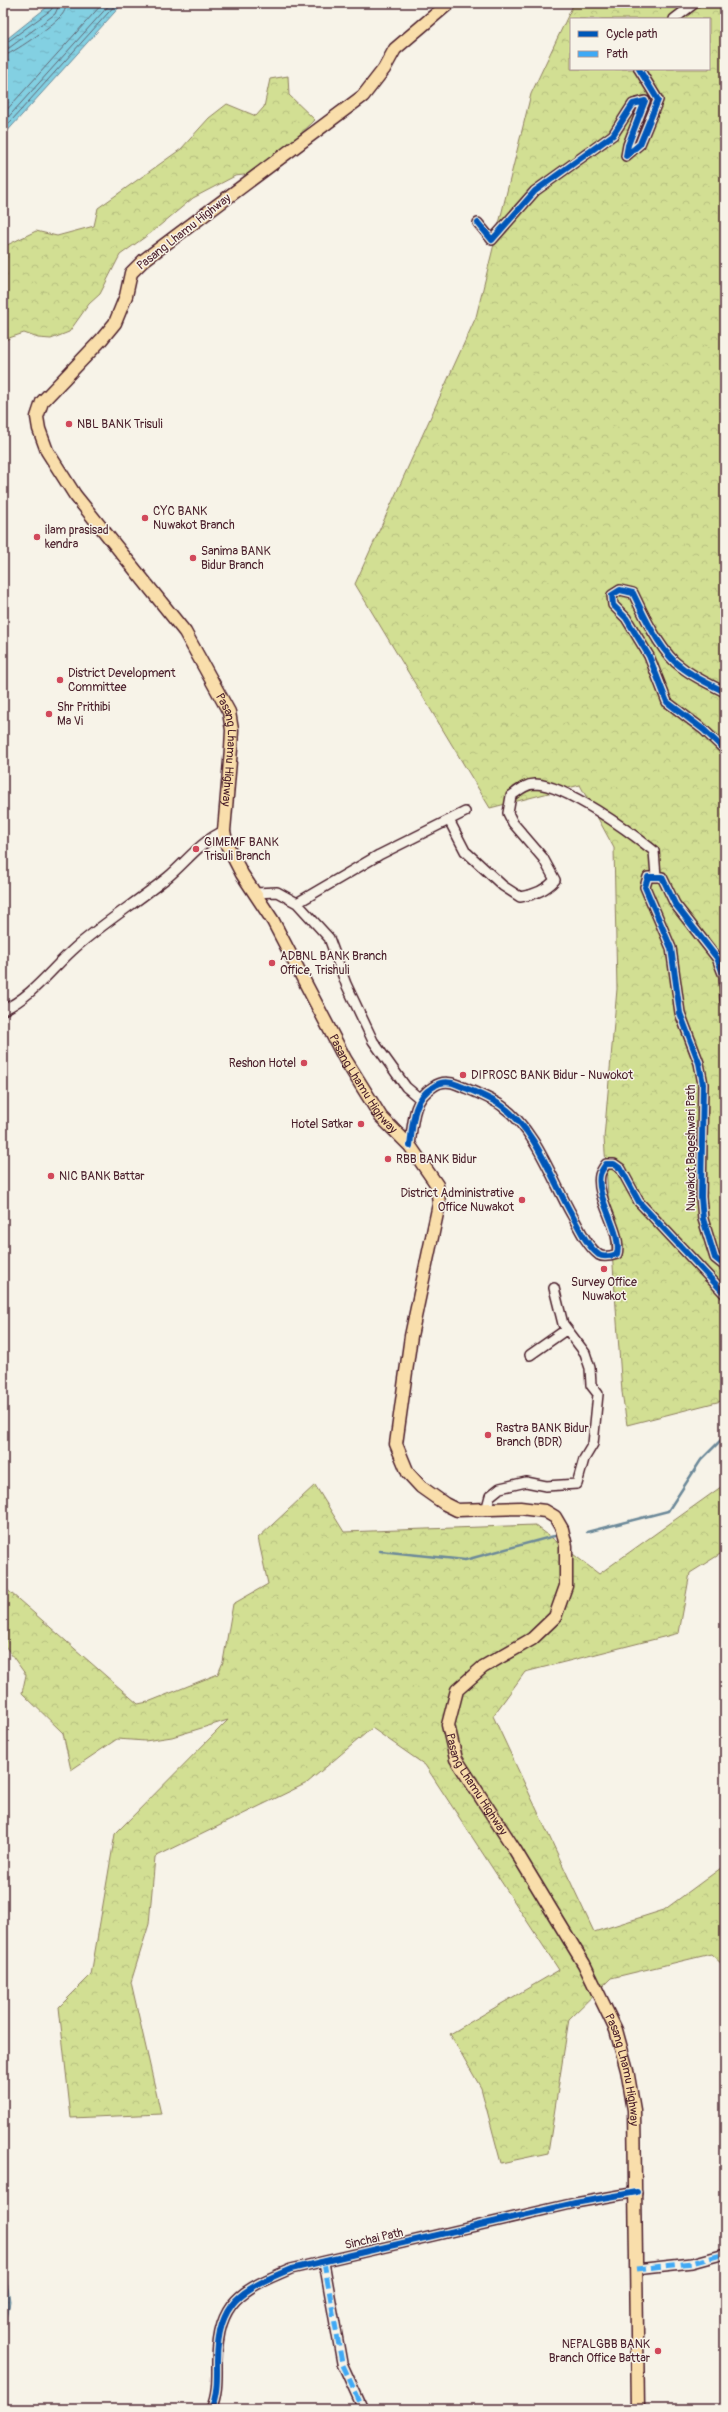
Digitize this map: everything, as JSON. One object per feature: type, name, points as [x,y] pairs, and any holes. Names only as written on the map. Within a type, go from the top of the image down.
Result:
[{"type":"main road","name":"Pasang Lhamu Highway","points":[[449,3],[395,48],[384,69],[363,96],[144,260],[131,273],[126,296],[115,323],[101,340],[42,402],[38,413],[39,430],[47,451],[67,483],[185,632],[229,712],[232,730],[224,831],[227,845],[273,921],[345,1059],[381,1117],[410,1146],[437,1185],[439,1204],[411,1336],[396,1444],[408,1473],[421,1487],[457,1510],[486,1511],[520,1508],[545,1512],[555,1517],[562,1529],[566,1546],[566,1586],[555,1617],[538,1633],[483,1667],[457,1690],[448,1726],[456,1759],[515,1850],[584,1964],[616,2030],[627,2070],[634,2110],[637,2192],[636,2269],[638,2409]]},
{"type":"street","points":[[675,18],[694,3]]},
{"type":"street","points":[[478,223],[492,240],[535,191],[613,135],[634,104],[646,101],[628,145],[626,156],[640,144],[658,100],[640,70]]},
{"type":"street","points":[[725,692],[701,680],[674,661],[661,644],[633,593],[620,590],[612,595],[613,605],[626,618],[649,656],[667,702],[704,730],[725,750]]},
{"type":"street","points":[[449,820],[465,850],[503,886],[520,897],[532,896],[550,886],[555,880],[543,858],[513,822],[508,813],[511,796],[523,787],[534,784],[555,788],[622,826],[654,851],[656,876],[662,877],[675,904],[717,958],[724,976],[725,1000]]},
{"type":"street","points":[[297,903],[379,855],[465,812]]},
{"type":"street","points":[[3,1010],[14,1005],[42,982],[75,948],[168,876],[209,839],[224,831]]},
{"type":"street","name":"Nuwakot Bageshwari Path","points":[[656,876],[648,877],[645,887],[671,948],[680,1013],[699,1064],[703,1084],[703,1183],[701,1197],[703,1219],[715,1258],[725,1266]]},
{"type":"street","points":[[255,893],[278,892],[297,903],[329,938],[346,984],[374,1041],[406,1087],[419,1098]]},
{"type":"street","points":[[410,1146],[416,1105],[419,1098],[440,1082],[454,1083],[502,1106],[531,1139],[588,1242],[600,1255],[609,1257],[616,1254],[619,1248],[609,1217],[600,1176],[606,1164],[614,1164],[621,1169],[639,1202],[725,1294]]},
{"type":"street","points":[[486,1511],[490,1496],[500,1488],[526,1482],[546,1486],[577,1484],[584,1459],[593,1444],[598,1394],[591,1385],[590,1368],[585,1353],[563,1324],[554,1288]]},
{"type":"street","points":[[530,1355],[567,1329]]},
{"type":"street","name":"Sinchai Path","points":[[211,2409],[217,2382],[217,2339],[226,2314],[241,2293],[290,2269],[575,2204],[637,2192]]},
{"type":"street","points":[[636,2269],[692,2263],[725,2254]]},
{"type":"street","points":[[324,2262],[342,2363],[363,2409]]},
{"type":"green space","points":[[574,3],[725,3],[725,1400],[627,1425],[622,1392],[604,1138],[617,989],[614,848],[580,785],[490,808],[355,584],[476,317],[531,94]]},
{"type":"green space","points":[[288,76],[289,95],[315,120],[260,173],[235,176],[193,198],[152,232],[120,255],[100,294],[89,304],[69,332],[51,339],[38,338],[24,333],[9,338],[3,343],[3,247],[36,231],[57,236],[94,226],[98,208],[181,149],[209,118],[227,104],[256,116],[264,107],[270,79]]},
{"type":"green space","points":[[725,1484],[725,1551],[690,1573],[679,1633],[525,1672],[493,1716],[594,1932],[664,1910],[725,1865],[725,1967],[711,1954],[611,1978],[569,2019],[548,2153],[501,2163],[481,2088],[450,2034],[559,1970],[425,1765],[372,1728],[307,1783],[155,1857],[149,1924],[131,1982],[161,2114],[71,2118],[59,2007],[91,1975],[115,1834],[228,1720],[172,1737],[145,1741],[117,1739],[71,1770],[63,1733],[22,1693],[26,1675],[3,1643],[3,1586],[138,1704],[148,1702],[218,1674],[223,1662],[233,1604],[268,1584],[258,1538],[315,1485],[344,1532],[535,1525],[599,1574]]},
{"type":"water","points":[[52,3],[123,3],[3,136],[3,42]]},
{"type":"water","points":[[3,2254],[10,2301],[3,2348]]},
{"type":"waterway","points":[[587,1532],[668,1511],[701,1460],[725,1436]]},
{"type":"waterway","points":[[380,1551],[465,1560],[558,1535]]},
{"type":"marked path","points":[[636,2269],[692,2263],[725,2254]]},
{"type":"marked path","points":[[324,2262],[342,2363],[363,2409]]},
{"type":"cycle path","points":[[478,223],[492,240],[535,191],[613,135],[633,104],[645,101],[628,145],[626,156],[640,144],[658,100],[640,70]]},
{"type":"cycle path","points":[[725,692],[687,671],[675,662],[651,629],[633,593],[620,590],[612,595],[613,605],[626,618],[649,656],[667,702],[704,730],[725,750]]},
{"type":"cycle path","points":[[725,1000],[724,976],[717,958],[675,904],[662,877],[648,877],[645,887],[671,948],[680,1013],[699,1063],[703,1084],[701,1197],[703,1219],[715,1258],[725,1266]]},
{"type":"cycle path","points":[[410,1146],[413,1121],[417,1105],[426,1092],[436,1085],[445,1082],[451,1083],[486,1097],[502,1106],[514,1116],[524,1128],[542,1156],[584,1236],[591,1247],[599,1255],[605,1257],[617,1254],[618,1246],[616,1236],[601,1194],[600,1184],[600,1174],[606,1164],[614,1164],[621,1169],[639,1202],[725,1294]]},
{"type":"cycle path","points":[[211,2409],[216,2391],[218,2341],[222,2324],[228,2311],[236,2300],[258,2284],[291,2269],[575,2203],[637,2192]]},
{"type":"place","name":"NBL BANK Trisuli","points":[[69,424]]},
{"type":"place","name":"CYC BANK Nuwakot Branch","points":[[145,518]]},
{"type":"place","name":"ilam prasisad kendra","points":[[37,537]]},
{"type":"place","name":"Sanima BANK Bidur Branch","points":[[193,558]]},
{"type":"place","name":"District Development Committee","points":[[60,680]]},
{"type":"place","name":"Shr Prithibi Ma Vi","points":[[49,714]]},
{"type":"place","name":"GIMEMF BANK Trisuli Branch","points":[[196,849]]},
{"type":"place","name":"ADBNL BANK Branch Office, Trishuli","points":[[272,963]]},
{"type":"place","name":"Reshon Hotel","points":[[304,1063]]},
{"type":"place","name":"DIPROSC BANK Bidur - Nuwokot","points":[[463,1075]]},
{"type":"place","name":"Hotel Satkar","points":[[361,1124]]},
{"type":"place","name":"RBB BANK Bidur","points":[[388,1159]]},
{"type":"place","name":"NIC BANK Battar","points":[[51,1176]]},
{"type":"place","name":"District Administrative Office Nuwakot","points":[[522,1200]]},
{"type":"place","name":"Survey Office Nuwakot","points":[[604,1269]]},
{"type":"place","name":"Rastra BANK Bidur Branch (BDR)","points":[[488,1435]]},
{"type":"place","name":"NEPALGBB BANK Branch Office Battar","points":[[658,2351]]}]
